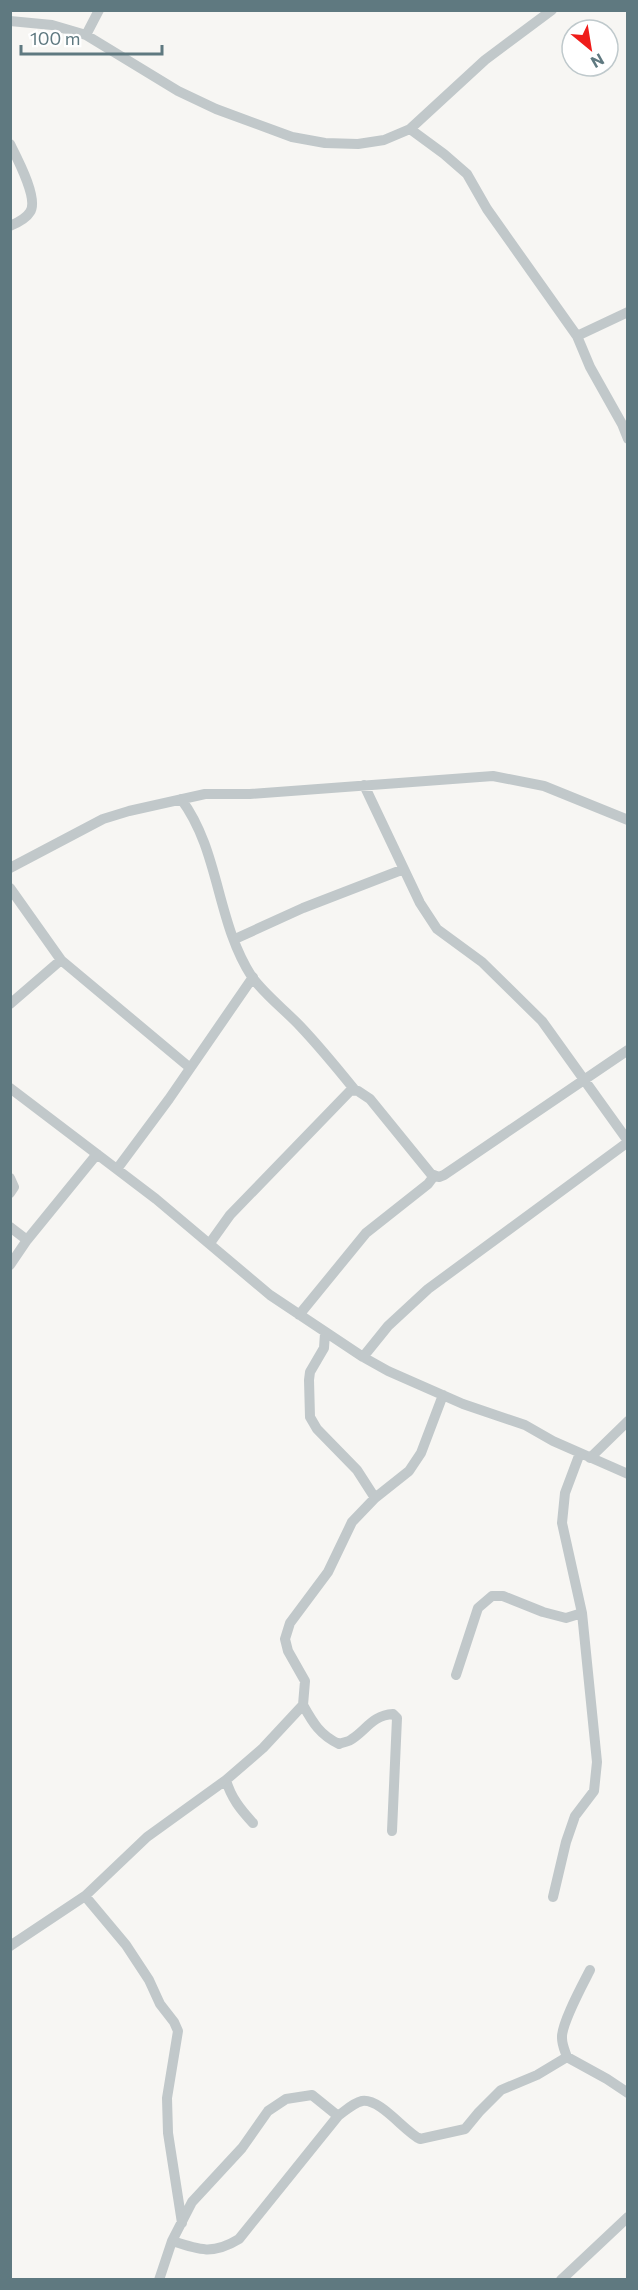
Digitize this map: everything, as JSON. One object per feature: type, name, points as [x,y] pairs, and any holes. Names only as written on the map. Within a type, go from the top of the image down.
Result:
[{"type":"street","points":[[86,35],[99,10]]},
{"type":"street","points":[[10,21],[52,24],[86,35],[178,91],[216,109],[292,137],[325,143],[358,144],[384,140],[410,129],[485,60],[550,11]]},
{"type":"street","points":[[410,129],[444,154],[466,174],[487,209],[577,336],[590,367],[622,424],[627,439]]},
{"type":"street","points":[[10,144],[31,195],[32,207],[24,219],[10,226]]},
{"type":"street","points":[[577,336],[627,312]]},
{"type":"street","points":[[10,868],[103,819],[205,794],[250,795],[493,776],[544,786],[627,820]]},
{"type":"street","points":[[363,1357],[388,1326],[428,1289],[627,1141],[589,1089],[585,1078],[542,1021],[482,962],[437,929],[420,903],[364,785]]},
{"type":"street","points":[[181,799],[202,833],[211,857],[225,913],[253,977],[302,1028],[354,1089],[370,1099],[434,1176]]},
{"type":"street","points":[[235,939],[303,908],[404,870]]},
{"type":"street","points":[[10,888],[61,960],[189,1067]]},
{"type":"street","points":[[10,1004],[61,960]]},
{"type":"street","points":[[117,1169],[169,1099],[253,977]]},
{"type":"street","points":[[299,1315],[366,1233],[428,1184],[434,1176],[444,1175],[627,1050]]},
{"type":"street","points":[[10,1088],[210,1243],[270,1295],[363,1357],[388,1371],[480,1411],[525,1425],[553,1441],[627,1474]]},
{"type":"street","points":[[210,1243],[230,1215],[354,1089]]},
{"type":"street","points":[[10,1265],[27,1240],[97,1154]]},
{"type":"street","points":[[10,1178],[15,1187],[10,1193]]},
{"type":"street","points":[[10,1227],[27,1240]]},
{"type":"street","points":[[325,1333],[324,1348],[310,1372],[310,1417],[317,1429],[357,1470],[375,1497]]},
{"type":"street","points":[[392,1831],[397,1718],[393,1714],[385,1715],[363,1727],[352,1740],[339,1744],[327,1738],[317,1730],[303,1705],[304,1681],[288,1651],[285,1639],[290,1623],[328,1572],[352,1522],[375,1497],[409,1471],[421,1453],[443,1395]]},
{"type":"street","points":[[590,1458],[627,1421]]},
{"type":"street","points":[[553,1897],[566,1842],[575,1816],[594,1791],[597,1762],[582,1613],[562,1522],[565,1493],[580,1453]]},
{"type":"street","points":[[456,1675],[478,1608],[492,1596],[503,1596],[543,1612],[566,1618],[582,1613]]},
{"type":"street","points":[[10,1946],[85,1896],[147,1837],[226,1780],[263,1748],[303,1705]]},
{"type":"street","points":[[226,1780],[229,1792],[238,1807],[253,1823]]},
{"type":"street","points":[[85,1896],[132,1954],[178,2031],[166,2098],[168,2133],[182,2223]]},
{"type":"street","points":[[590,1970],[561,2036],[567,2057],[607,2079],[627,2094]]},
{"type":"street","points":[[172,2241],[193,2248],[214,2251],[225,2248],[239,2239],[338,2116],[353,2104],[366,2101],[380,2108],[417,2138],[458,2132],[465,2129],[501,2090],[567,2057]]},
{"type":"street","points":[[159,2280],[172,2241],[192,2202],[242,2148],[268,2111],[298,2096],[312,2095],[338,2116]]},
{"type":"street","points":[[561,2280],[627,2217]]}]
